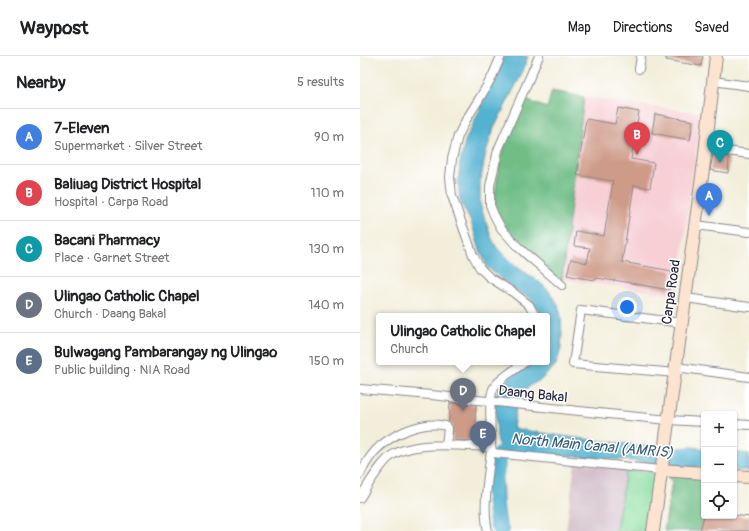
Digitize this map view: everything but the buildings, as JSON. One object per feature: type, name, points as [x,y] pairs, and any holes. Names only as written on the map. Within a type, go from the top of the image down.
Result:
[{"type":"street","points":[[501,56],[492,77],[458,136],[452,159],[450,177],[452,196],[473,255],[480,268],[489,277],[514,293],[529,305],[533,313]]},
{"type":"street","points":[[538,56],[498,150],[490,186],[490,205],[501,228],[518,246],[562,285]]},
{"type":"street","points":[[639,69],[641,56]]},
{"type":"street","name":"Carpa Road","points":[[653,531],[696,225],[716,56]]},
{"type":"street","points":[[713,81],[749,86]]},
{"type":"street","points":[[705,148],[749,154]]},
{"type":"street","points":[[696,225],[749,232]]},
{"type":"street","points":[[686,298],[749,307]]},
{"type":"street","points":[[682,323],[581,310],[573,364],[676,370],[749,377]]},
{"type":"street","points":[[488,531],[486,510],[488,476],[492,450],[494,402],[492,392],[494,386],[521,365]]},
{"type":"street","name":"Daang Bakal","points":[[360,389],[669,420],[701,422]]},
{"type":"street","points":[[360,474],[366,462],[376,450],[398,434],[408,430],[424,425],[436,424],[446,426],[448,428],[446,445]]},
{"type":"street","points":[[737,424],[749,425]]},
{"type":"street","points":[[360,498],[382,466],[392,456],[406,449],[431,445],[446,445],[492,450],[502,454],[701,473]]},
{"type":"street","points":[[737,476],[749,477]]},
{"type":"shaded area","points":[[584,97],[701,113],[677,295],[562,279]]},
{"type":"shaded area","points":[[575,462],[626,470],[616,531],[566,531]]},
{"type":"green space","points":[[552,91],[584,97],[562,279],[554,280],[530,260],[493,212],[498,172],[507,129],[523,99],[547,108]]},
{"type":"green space","points":[[626,470],[655,473],[649,531],[616,531]]},
{"type":"green space","points":[[669,474],[701,478],[701,519],[703,519],[700,531],[664,531],[672,481],[668,478]]},
{"type":"water","name":"North Main Canal (AMRIS)","points":[[505,56],[528,56],[521,75],[494,128],[486,152],[480,183],[480,204],[491,237],[497,248],[517,267],[537,280],[549,291],[558,305],[561,317],[562,336],[561,349],[556,365],[542,379],[518,395],[513,428],[552,435],[611,442],[674,448],[700,448],[701,468],[505,451],[502,460],[503,503],[506,525],[510,531],[499,531],[495,523],[496,470],[499,450],[495,407],[497,394],[500,386],[528,365],[550,365],[550,313],[539,313],[530,298],[514,289],[488,268],[480,250],[471,222],[460,201],[458,183],[460,163],[465,141]]},
{"type":"water","points":[[737,452],[749,454],[749,471],[737,470]]},
{"type":"waterway","points":[[383,449],[390,444],[409,436]]},
{"type":"waterway","points":[[500,454],[493,490],[497,524],[501,531]]},
{"type":"place","name":"Baliuag District Hospital","points":[[637,155]]},
{"type":"place","name":"Bacani Pharmacy","points":[[720,163]]},
{"type":"place","name":"7-Eleven","points":[[709,216]]},
{"type":"place","name":"Ulingao Catholic Chapel","points":[[463,411]]},
{"type":"place","name":"Bulwagang Pambarangay ng Ulingao","points":[[483,454]]}]
